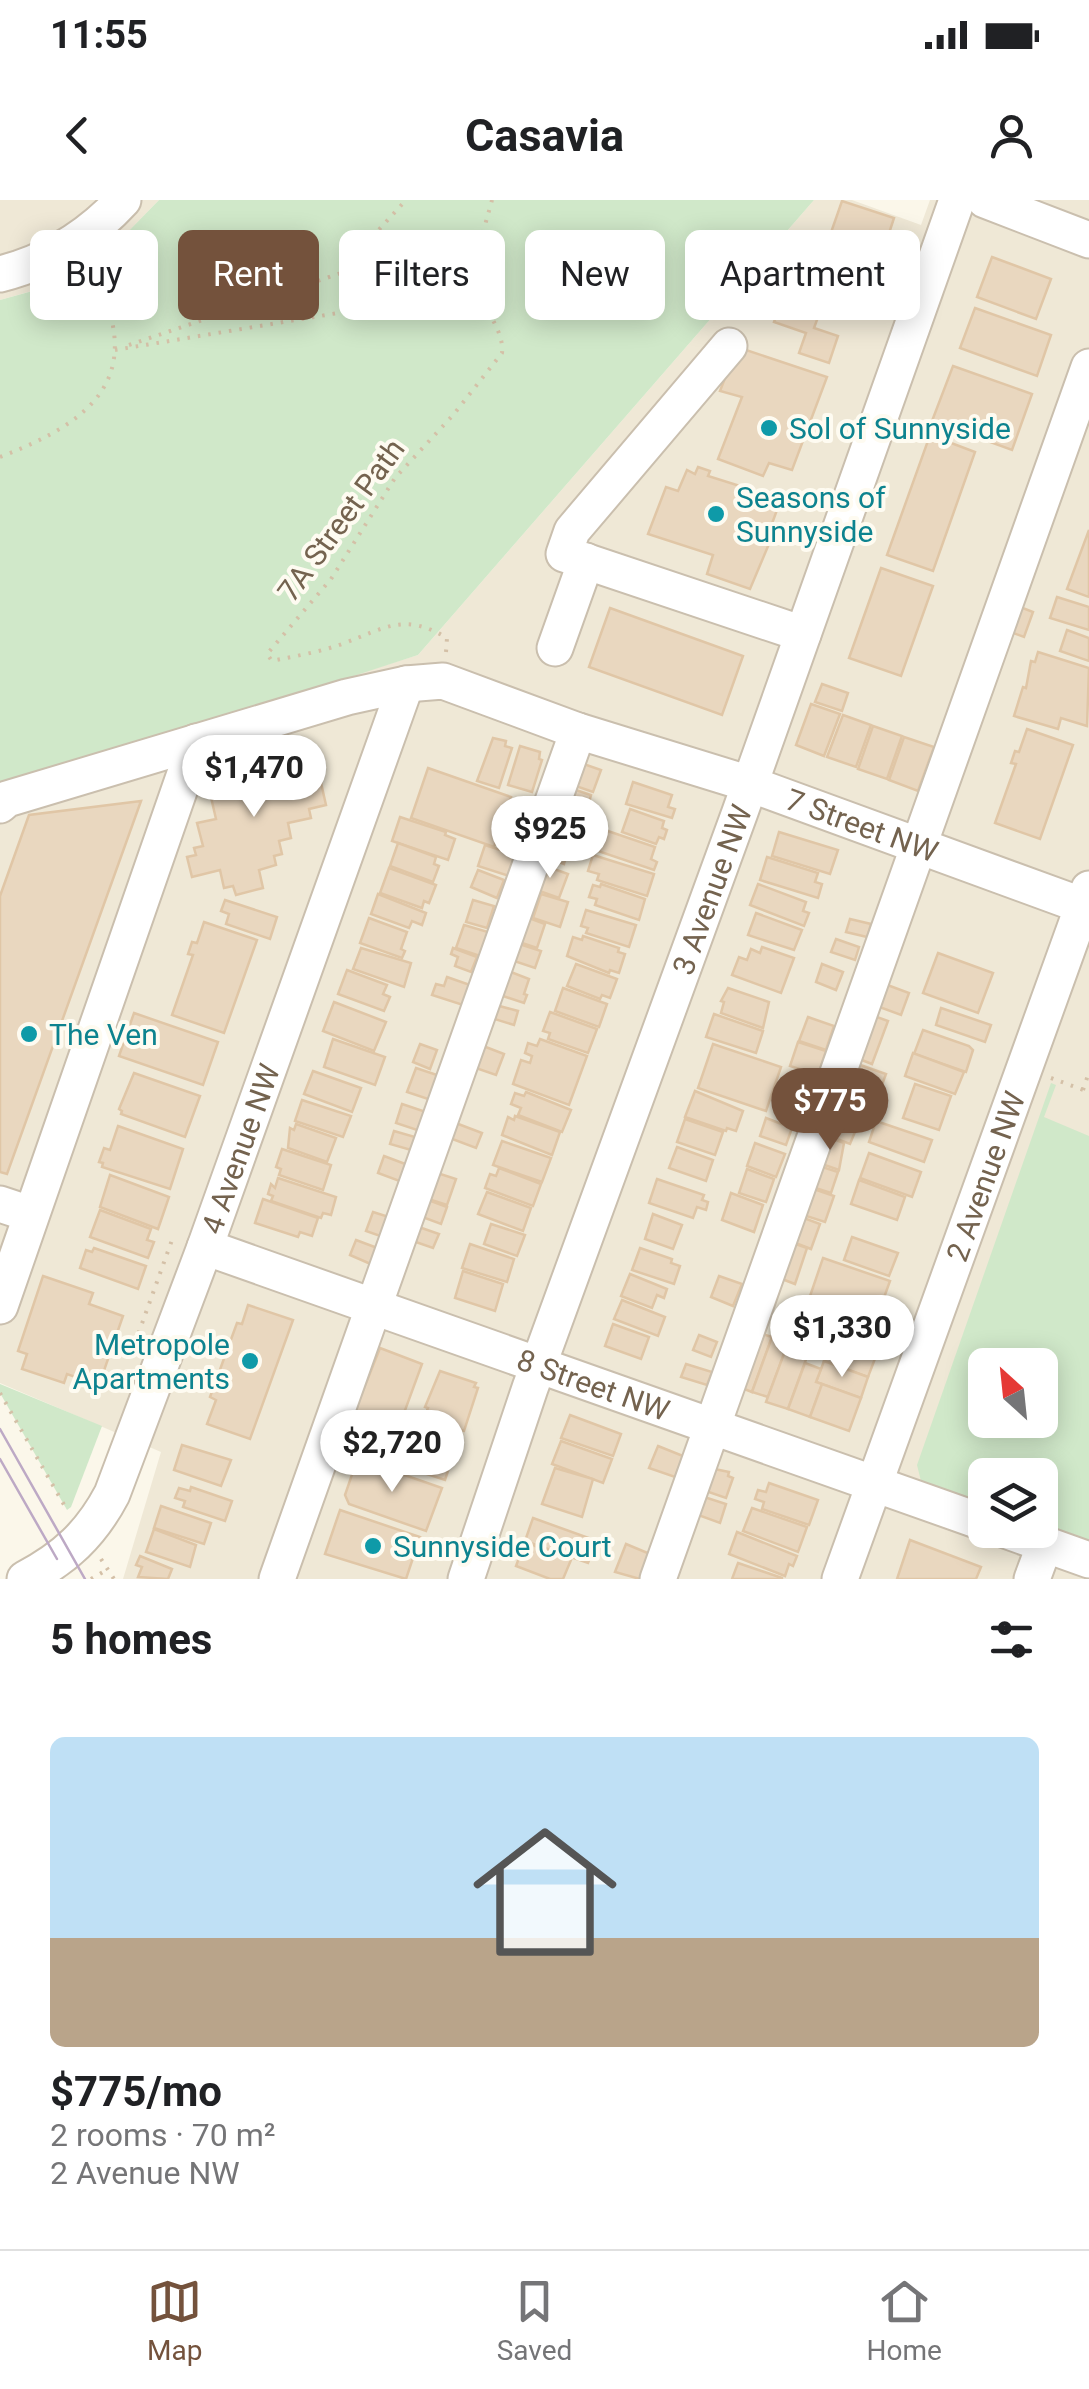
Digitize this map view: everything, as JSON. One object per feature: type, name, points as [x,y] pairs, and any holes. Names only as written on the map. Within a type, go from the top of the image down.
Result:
[{"type":"street","points":[[91,230],[123,200]]},
{"type":"street","name":"3 Avenue NW","points":[[466,1579],[539,1364],[957,200]]},
{"type":"street","points":[[985,200],[1089,240]]},
{"type":"street","points":[[0,274],[30,265]]},
{"type":"street","points":[[729,346],[572,531],[564,554],[803,634]]},
{"type":"street","points":[[658,1579],[1089,367]]},
{"type":"street","points":[[555,648],[586,561]]},
{"type":"street","name":"7 Street NW","points":[[0,805],[7,799],[347,698],[406,684],[443,681],[1087,901]]},
{"type":"street","name":"4 Avenue NW","points":[[25,1579],[70,1552],[100,1518],[112,1494],[205,1247],[406,684]]},
{"type":"street","points":[[278,1579],[578,730]]},
{"type":"street","points":[[0,1306],[15,1209],[196,742]]},
{"type":"street","name":"2 Avenue NW","points":[[840,1579],[1087,901]]},
{"type":"street","name":"8 Street NW","points":[[205,1247],[968,1517]]},
{"type":"street","points":[[1032,1579],[1044,1548]]},
{"type":"street","points":[[1056,1548],[1089,1560]]},
{"type":"path","points":[[379,230],[406,200]]},
{"type":"path","name":"7A Street Path","points":[[484,230],[492,200]]},
{"type":"path","points":[[115,350],[339,274]]},
{"type":"path","points":[[115,350],[339,313]]},
{"type":"path","points":[[0,458],[68,427],[87,412],[109,380],[115,350],[111,320]]},
{"type":"path","name":"7A Street Path","points":[[443,681],[447,638],[424,624],[394,624],[339,645],[272,662],[267,654],[331,579],[395,478],[454,414],[502,353],[503,344],[493,320]]},
{"type":"path","points":[[1051,1078],[1086,1091],[1089,1072]]},
{"type":"path","points":[[0,1392],[70,1515]]},
{"type":"path","points":[[95,1550],[114,1579]]},
{"type":"path","points":[[90,1579],[99,1578],[108,1568]]},
{"type":"shaded area","points":[[0,200],[159,200],[130,230],[30,230],[30,292],[0,300]]},
{"type":"shaded area","points":[[814,200],[852,200],[921,225],[930,200],[1089,200],[1089,1579],[123,1579],[161,1452],[0,1383],[0,785],[418,655],[710,320],[920,320],[920,230],[788,230]]},
{"type":"green space","points":[[159,200],[814,200],[788,230],[685,230],[685,320],[710,320],[418,655],[213,722],[0,785],[0,300],[30,292],[30,320],[158,320],[158,230],[130,230]]},
{"type":"green space","points":[[1051,1083],[1056,1085],[1044,1117],[1089,1136],[1089,1541],[1058,1530],[1058,1458],[968,1458],[968,1498],[921,1481],[917,1465]]},
{"type":"green space","points":[[0,1384],[102,1426],[67,1510],[0,1393]]},
{"type":"building","points":[[842,201],[894,218],[890,230],[832,230]]},
{"type":"building","points":[[992,257],[1051,279],[1036,319],[977,297]]},
{"type":"building","points":[[975,308],[1051,335],[1037,376],[960,348]]},
{"type":"building","points":[[817,320],[814,328],[838,336],[829,363],[799,353],[806,333],[774,322]]},
{"type":"building","name":"Sol of Sunnyside","points":[[737,347],[827,377],[792,470],[769,463],[763,476],[718,459],[742,397],[720,391]]},
{"type":"building","points":[[953,366],[1032,394],[1012,450],[932,421]]},
{"type":"building","points":[[930,435],[975,452],[933,571],[887,555]]},
{"type":"building","name":"Seasons of Sunnyside","points":[[698,467],[710,471],[708,476],[781,499],[770,529],[774,532],[750,589],[707,574],[713,555],[648,534],[666,487],[678,491],[687,470],[695,474]]},
{"type":"building","points":[[1089,530],[1089,597],[1067,589]]},
{"type":"building","points":[[881,568],[933,586],[901,676],[849,658]]},
{"type":"building","points":[[1057,597],[1089,607],[1089,630],[1050,618]]},
{"type":"building","points":[[1010,603],[1033,612],[1024,637],[1000,628]]},
{"type":"building","points":[[610,608],[743,656],[722,715],[589,667]]},
{"type":"building","points":[[1067,630],[1089,638],[1089,661],[1060,651]]},
{"type":"building","points":[[1038,652],[1089,668],[1087,726],[1061,718],[1058,729],[1014,716],[1023,687],[1026,688],[1031,661],[1035,662]]},
{"type":"building","points":[[822,684],[848,693],[842,711],[815,702]]},
{"type":"building","points":[[811,704],[840,714],[824,756],[796,745]]},
{"type":"building","points":[[843,715],[871,725],[856,767],[827,757]]},
{"type":"building","points":[[873,726],[902,736],[887,779],[858,769]]},
{"type":"building","points":[[1027,729],[1073,745],[1040,839],[995,823],[1016,764],[1011,763],[1015,751],[1019,752]]},
{"type":"building","points":[[904,737],[934,747],[918,791],[889,780]]},
{"type":"building","points":[[493,738],[506,741],[505,746],[512,748],[499,788],[477,781]]},
{"type":"building","points":[[520,746],[540,752],[542,760],[532,792],[508,785]]},
{"type":"building","points":[[280,756],[282,765],[294,762],[296,770],[317,765],[326,805],[309,809],[311,818],[288,823],[291,838],[279,841],[282,854],[274,856],[276,865],[259,870],[263,888],[236,895],[233,886],[224,888],[220,870],[192,877],[187,857],[196,855],[194,848],[203,846],[197,823],[216,819],[210,793],[221,790],[219,780],[233,776],[231,767]]},
{"type":"building","points":[[578,762],[601,770],[593,792],[570,784]]},
{"type":"building","points":[[428,768],[511,797],[494,847],[411,818]]},
{"type":"building","points":[[633,782],[672,795],[668,807],[675,809],[672,818],[626,804]]},
{"type":"building","points":[[570,788],[591,795],[587,810],[565,803]]},
{"type":"building","name":"The Ven","points":[[141,801],[7,1174],[0,1172],[0,896],[29,815]]},
{"type":"building","points":[[630,809],[664,821],[664,839],[659,837],[656,844],[622,832]]},
{"type":"building","points":[[559,811],[582,819],[577,834],[554,826]]},
{"type":"building","points":[[400,817],[446,832],[455,839],[448,860],[392,841]]},
{"type":"building","points":[[602,829],[655,847],[651,859],[657,862],[654,870],[595,850]]},
{"type":"building","points":[[779,832],[838,850],[830,874],[772,856]]},
{"type":"building","points":[[549,837],[569,845],[564,864],[542,855]]},
{"type":"building","points":[[398,843],[436,857],[434,864],[439,866],[433,882],[390,866]]},
{"type":"building","points":[[485,845],[516,855],[509,876],[478,866]]},
{"type":"building","points":[[593,855],[654,874],[647,896],[597,880],[599,874],[588,871]]},
{"type":"building","points":[[767,857],[818,873],[815,882],[822,884],[818,898],[760,880]]},
{"type":"building","points":[[540,864],[568,874],[559,898],[531,888]]},
{"type":"building","points":[[389,868],[436,885],[429,903],[424,901],[422,908],[380,893]]},
{"type":"building","points":[[478,870],[504,880],[497,898],[471,887]]},
{"type":"building","points":[[601,884],[645,899],[639,920],[595,905],[597,899],[589,897],[593,885]]},
{"type":"building","points":[[758,884],[806,902],[803,911],[809,913],[804,926],[750,905]]},
{"type":"building","points":[[378,894],[426,913],[422,925],[412,921],[409,928],[371,914]]},
{"type":"building","points":[[541,894],[568,902],[560,927],[533,918]]},
{"type":"building","points":[[225,900],[277,917],[270,939],[226,924],[229,914],[221,911]]},
{"type":"building","points":[[473,900],[494,906],[487,928],[466,922]]},
{"type":"building","points":[[586,910],[636,925],[629,947],[586,933],[588,928],[581,926]]},
{"type":"building","points":[[756,913],[802,930],[794,950],[748,935]]},
{"type":"building","points":[[521,915],[545,924],[537,948],[513,940]]},
{"type":"building","points":[[369,918],[407,932],[402,958],[360,943]]},
{"type":"building","points":[[850,919],[871,924],[867,937],[846,932]]},
{"type":"building","points":[[204,922],[257,940],[224,1033],[172,1015],[193,955],[188,954],[192,942],[197,943]]},
{"type":"building","points":[[464,925],[488,932],[480,956],[456,948]]},
{"type":"building","points":[[583,936],[619,948],[618,952],[625,954],[619,973],[609,973],[567,956],[573,937],[582,940]]},
{"type":"building","points":[[836,939],[859,947],[855,960],[831,952]]},
{"type":"building","points":[[513,942],[541,951],[535,968],[508,959]]},
{"type":"building","points":[[762,947],[794,958],[781,993],[732,975],[739,957],[747,960],[751,949],[760,953]]},
{"type":"building","points":[[361,948],[411,963],[404,987],[353,969]]},
{"type":"building","points":[[453,948],[477,957],[471,972],[455,966],[458,957],[451,954]]},
{"type":"building","points":[[938,953],[993,973],[978,1013],[923,993]]},
{"type":"building","points":[[576,964],[617,979],[610,998],[602,995],[600,999],[567,986]]},
{"type":"building","points":[[822,964],[843,972],[836,990],[816,982]]},
{"type":"building","points":[[503,969],[529,979],[524,1003],[494,993]]},
{"type":"building","points":[[347,970],[387,985],[383,994],[390,997],[384,1011],[338,994]]},
{"type":"building","points":[[447,977],[470,985],[463,1005],[432,995],[436,984],[444,986]]},
{"type":"building","points":[[882,983],[909,993],[901,1015],[874,1005]]},
{"type":"building","points":[[563,988],[607,1004],[599,1027],[555,1011]]},
{"type":"building","points":[[728,988],[769,1002],[763,1028],[721,1013],[721,1001]]},
{"type":"building","points":[[334,1002],[386,1022],[374,1051],[323,1031]]},
{"type":"building","points":[[492,1004],[518,1011],[514,1025],[488,1017]]},
{"type":"building","points":[[941,1008],[991,1025],[985,1042],[936,1025]]},
{"type":"building","points":[[550,1012],[597,1029],[588,1053],[548,1039],[550,1033],[543,1031]]},
{"type":"building","points":[[134,1013],[218,1042],[203,1085],[119,1056]]},
{"type":"building","points":[[866,1013],[888,1021],[872,1064],[849,1055]]},
{"type":"building","points":[[714,1014],[763,1031],[756,1053],[706,1037]]},
{"type":"building","points":[[808,1017],[834,1026],[826,1050],[799,1041]]},
{"type":"building","points":[[923,1030],[969,1046],[973,1050],[966,1072],[914,1054]]},
{"type":"building","points":[[333,1039],[385,1057],[375,1085],[324,1067]]},
{"type":"building","points":[[540,1039],[587,1056],[569,1105],[513,1084],[521,1060],[530,1063],[532,1056],[525,1053],[528,1043],[537,1046]]},
{"type":"building","points":[[798,1042],[826,1051],[818,1075],[790,1066]]},
{"type":"building","points":[[420,1044],[437,1050],[430,1069],[413,1062]]},
{"type":"building","points":[[478,1044],[504,1054],[496,1075],[470,1066]]},
{"type":"building","points":[[713,1044],[781,1067],[766,1111],[698,1088]]},
{"type":"building","points":[[913,1053],[964,1072],[955,1094],[905,1076]]},
{"type":"building","points":[[852,1062],[886,1074],[876,1101],[862,1096],[858,1106],[839,1100]]},
{"type":"building","points":[[416,1068],[440,1076],[431,1100],[407,1092]]},
{"type":"building","points":[[313,1071],[361,1088],[352,1112],[304,1094]]},
{"type":"building","points":[[134,1073],[200,1096],[185,1137],[121,1114],[119,1109]]},
{"type":"building","points":[[915,1084],[951,1096],[939,1130],[903,1118]]},
{"type":"building","points":[[695,1091],[743,1111],[736,1131],[685,1117]]},
{"type":"building","points":[[526,1092],[571,1110],[562,1132],[518,1115],[521,1108],[511,1104],[515,1093],[524,1096]]},
{"type":"building","points":[[302,1100],[351,1116],[343,1137],[295,1121]]},
{"type":"building","points":[[402,1104],[426,1112],[420,1131],[396,1123]]},
{"type":"building","points":[[515,1116],[560,1132],[552,1155],[502,1135],[508,1117],[514,1120]]},
{"type":"building","points":[[830,1117],[857,1127],[850,1144],[824,1134]]},
{"type":"building","points":[[766,1118],[792,1128],[786,1145],[760,1136]]},
{"type":"building","points":[[685,1119],[723,1132],[715,1155],[677,1142]]},
{"type":"building","points":[[876,1121],[932,1140],[924,1162],[869,1142]]},
{"type":"building","points":[[453,1122],[482,1133],[476,1148],[447,1137]]},
{"type":"building","points":[[296,1124],[336,1138],[327,1162],[288,1148],[290,1128],[294,1130]]},
{"type":"building","points":[[118,1126],[183,1149],[170,1189],[102,1167],[99,1162],[104,1148],[110,1150]]},
{"type":"building","points":[[394,1131],[415,1137],[411,1150],[390,1144]]},
{"type":"building","points":[[822,1135],[844,1143],[839,1170],[816,1162]]},
{"type":"building","points":[[502,1141],[551,1158],[542,1182],[493,1165]]},
{"type":"building","points":[[755,1143],[785,1154],[776,1177],[747,1166]]},
{"type":"building","points":[[677,1147],[713,1160],[706,1181],[669,1168]]},
{"type":"building","points":[[282,1149],[331,1165],[323,1190],[279,1175],[281,1169],[276,1167]]},
{"type":"building","points":[[869,1153],[921,1172],[912,1197],[860,1178]]},
{"type":"building","points":[[384,1156],[408,1165],[402,1182],[378,1173]]},
{"type":"building","points":[[813,1164],[838,1172],[831,1193],[806,1185]]},
{"type":"building","points":[[499,1168],[541,1184],[533,1206],[485,1188],[490,1174],[496,1176]]},
{"type":"building","points":[[747,1169],[774,1179],[766,1202],[739,1193]]},
{"type":"building","points":[[431,1171],[456,1179],[447,1205],[422,1197]]},
{"type":"building","points":[[110,1175],[169,1197],[158,1229],[100,1207]]},
{"type":"building","points":[[278,1178],[336,1197],[331,1215],[323,1213],[321,1218],[271,1201],[271,1184],[275,1188]]},
{"type":"building","points":[[657,1179],[704,1195],[702,1200],[708,1202],[706,1210],[697,1207],[693,1218],[649,1203]]},
{"type":"building","points":[[859,1180],[905,1197],[897,1220],[851,1204]]},
{"type":"building","points":[[808,1187],[834,1196],[825,1222],[800,1214]]},
{"type":"building","points":[[487,1192],[531,1208],[523,1231],[478,1214]]},
{"type":"building","points":[[731,1193],[763,1205],[754,1232],[722,1220]]},
{"type":"building","points":[[423,1198],[447,1207],[441,1224],[417,1215]]},
{"type":"building","points":[[263,1199],[318,1218],[312,1236],[300,1232],[298,1237],[255,1223]]},
{"type":"building","points":[[100,1210],[151,1229],[147,1240],[154,1242],[148,1258],[90,1237]]},
{"type":"building","points":[[373,1212],[389,1217],[383,1237],[366,1231]]},
{"type":"building","points":[[653,1214],[682,1225],[673,1249],[645,1239]]},
{"type":"building","points":[[793,1214],[820,1224],[811,1249],[785,1239]]},
{"type":"building","points":[[491,1224],[525,1235],[517,1256],[484,1244]]},
{"type":"building","points":[[416,1226],[439,1234],[433,1248],[410,1240]]},
{"type":"building","points":[[852,1237],[898,1253],[889,1276],[844,1260]]},
{"type":"building","points":[[356,1240],[380,1249],[373,1265],[350,1255]]},
{"type":"building","points":[[787,1241],[807,1248],[795,1284],[774,1276]]},
{"type":"building","points":[[470,1244],[514,1259],[507,1282],[462,1268]]},
{"type":"building","points":[[94,1248],[146,1266],[138,1289],[80,1268],[86,1250],[92,1252]]},
{"type":"building","points":[[640,1248],[672,1259],[671,1263],[680,1266],[674,1284],[632,1270]]},
{"type":"building","points":[[823,1258],[890,1281],[873,1328],[807,1305]]},
{"type":"building","points":[[463,1271],[503,1284],[495,1311],[455,1298]]},
{"type":"building","points":[[630,1274],[667,1289],[664,1298],[657,1295],[652,1308],[621,1296]]},
{"type":"building","points":[[43,1276],[93,1293],[89,1304],[123,1316],[99,1385],[67,1374],[64,1383],[22,1369],[27,1354],[18,1351]]},
{"type":"building","points":[[719,1276],[742,1284],[733,1306],[711,1297]]},
{"type":"building","points":[[622,1300],[665,1317],[658,1336],[614,1319]]},
{"type":"building","name":"Metropole Apartments","points":[[248,1305],[293,1320],[250,1439],[207,1424],[216,1400],[210,1397],[237,1323],[242,1324]]},
{"type":"building","points":[[822,1315],[873,1334],[867,1351],[815,1336]]},
{"type":"building","points":[[613,1324],[649,1337],[641,1359],[605,1346]]},
{"type":"building","points":[[753,1331],[772,1337],[752,1392],[734,1385]]},
{"type":"building","points":[[699,1335],[717,1342],[711,1357],[693,1350]]},
{"type":"building","points":[[772,1337],[788,1343],[768,1397],[752,1392]]},
{"type":"building","points":[[829,1337],[876,1356],[868,1377],[824,1361]]},
{"type":"building","points":[[788,1343],[808,1354],[788,1409],[766,1402]]},
{"type":"building","points":[[380,1348],[422,1364],[389,1454],[345,1436]]},
{"type":"building","points":[[824,1361],[868,1377],[861,1398],[816,1382]]},
{"type":"building","points":[[805,1363],[821,1369],[816,1382],[822,1384],[810,1417],[788,1409]]},
{"type":"building","points":[[686,1364],[712,1372],[707,1385],[681,1377]]},
{"type":"building","points":[[440,1371],[476,1383],[474,1387],[478,1388],[464,1431],[424,1418]]},
{"type":"building","points":[[822,1384],[861,1398],[849,1431],[810,1417]]},
{"type":"building","points":[[570,1415],[621,1434],[613,1456],[561,1438]]},
{"type":"building","points":[[423,1421],[461,1432],[445,1480],[408,1468],[411,1458],[407,1457]]},
{"type":"building","points":[[561,1441],[612,1459],[603,1483],[552,1464]]},
{"type":"building","points":[[182,1445],[231,1460],[221,1486],[174,1470]]},
{"type":"building","points":[[658,1446],[683,1456],[675,1477],[649,1468]]},
{"type":"building","points":[[364,1461],[442,1488],[426,1531],[349,1504],[345,1495],[356,1462]]},
{"type":"building","points":[[705,1467],[729,1472],[728,1476],[733,1478],[726,1498],[697,1488]]},
{"type":"building","points":[[555,1468],[593,1479],[582,1517],[542,1504]]},
{"type":"building","points":[[769,1483],[818,1500],[809,1525],[762,1509],[764,1502],[755,1499],[758,1490],[766,1492]]},
{"type":"building","points":[[191,1487],[232,1501],[225,1521],[183,1507],[185,1501],[175,1498],[179,1488],[190,1491]]},
{"type":"building","points":[[695,1494],[726,1504],[720,1523],[690,1512]]},
{"type":"building","points":[[161,1506],[211,1523],[204,1544],[154,1528]]},
{"type":"building","points":[[752,1508],[807,1527],[798,1552],[743,1531]]},
{"type":"building","name":"Sunnyside Court","points":[[340,1510],[420,1537],[406,1579],[325,1554]]},
{"type":"building","points":[[533,1518],[597,1541],[588,1563],[525,1541]]},
{"type":"building","points":[[154,1529],[196,1545],[190,1567],[146,1552]]},
{"type":"building","points":[[737,1532],[797,1556],[793,1566],[789,1564],[785,1576],[729,1554]]},
{"type":"building","points":[[910,1540],[981,1567],[976,1579],[897,1579]]},
{"type":"building","points":[[525,1542],[571,1560],[563,1579],[550,1579],[516,1566]]},
{"type":"building","points":[[626,1544],[650,1554],[640,1579],[615,1572]]},
{"type":"building","points":[[140,1556],[172,1569],[168,1579],[138,1577],[142,1567],[136,1565]]},
{"type":"building","points":[[738,1563],[782,1578],[782,1579],[732,1579]]},
{"type":"tram line","points":[[0,1429],[85,1579]]},
{"type":"tram line","points":[[0,1459],[57,1559]]},
{"type":"place","name":"Sol of Sunnyside","points":[[769,428]]},
{"type":"place","name":"Seasons of Sunnyside","points":[[716,514]]},
{"type":"place","name":"The Ven","points":[[29,1034]]},
{"type":"place","name":"Metropole Apartments","points":[[250,1361]]},
{"type":"place","name":"Sunnyside Court","points":[[373,1546]]}]
